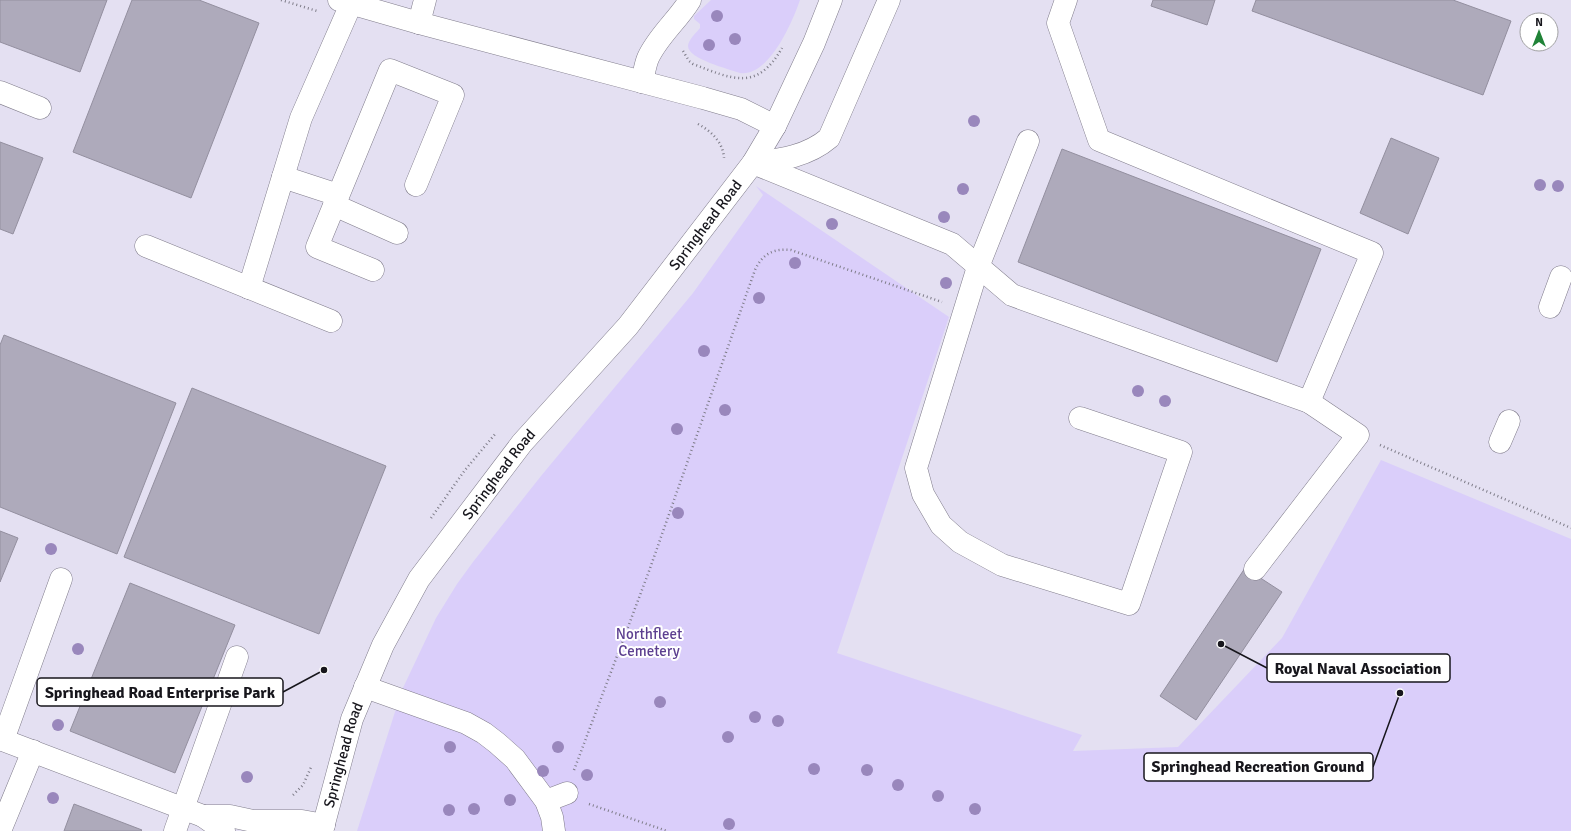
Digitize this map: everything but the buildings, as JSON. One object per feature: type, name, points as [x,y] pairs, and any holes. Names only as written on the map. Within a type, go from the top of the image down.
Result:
[{"type":"street","points":[[419,23],[425,0]]},
{"type":"street","points":[[642,82],[649,56],[690,0]]},
{"type":"street","name":"Springhead Road","points":[[323,828],[352,719],[383,645],[419,579],[522,443],[628,326],[753,163],[775,126],[814,43],[831,0]]},
{"type":"street","points":[[753,163],[779,160],[800,154],[818,147],[829,138],[889,0]]},
{"type":"street","points":[[1066,0],[1058,23],[1099,140],[1372,253],[1309,402]]},
{"type":"street","points":[[249,288],[301,118],[345,2],[741,109],[775,126]]},
{"type":"street","points":[[373,270],[317,247],[390,70],[453,95],[416,184]]},
{"type":"street","points":[[0,92],[40,108]]},
{"type":"street","points":[[1028,141],[978,266],[916,468],[923,494],[941,526],[960,542],[1002,565],[1129,604],[1181,452],[1080,418]]},
{"type":"street","points":[[753,163],[952,244],[1012,295],[1309,402],[1358,436],[1254,569]]},
{"type":"street","points":[[283,177],[336,200],[397,233]]},
{"type":"street","points":[[146,246],[331,321]]},
{"type":"street","points":[[1550,307],[1562,277]]},
{"type":"street","points":[[1500,442],[1509,421]]},
{"type":"street","points":[[61,579],[1,739],[203,816],[224,831]]},
{"type":"street","points":[[175,831],[237,657]]},
{"type":"street","points":[[365,687],[454,718],[484,733],[515,759],[546,801],[552,816],[554,831]]},
{"type":"street","points":[[0,831],[33,751]]},
{"type":"street","points":[[546,801],[567,793]]},
{"type":"street","points":[[203,816],[230,816],[253,821],[302,821],[323,828]]},
{"type":"path","points":[[677,19],[690,28],[683,38],[682,45],[683,53],[689,61],[737,78],[750,78],[764,72],[773,63],[786,42]]},
{"type":"path","points":[[667,831],[574,799],[567,793],[566,790],[648,574],[755,270],[760,260],[774,251],[791,250],[947,303]]},
{"type":"path","points":[[1358,436],[1571,528]]},
{"type":"green space","points":[[711,0],[800,0],[785,34],[770,58],[760,67],[751,72],[740,73],[702,59],[690,51],[688,46],[689,41],[700,28],[700,24],[694,19],[694,16]]},
{"type":"green space","name":"Northfleet Cemetery","points":[[756,186],[949,317],[837,653],[1082,735],[1073,751],[1178,747],[1282,638],[1381,460],[1571,539],[1571,831],[357,831],[402,690],[436,618],[457,584],[541,476],[693,293],[763,195]]},
{"type":"place","name":"Royal Naval Association","points":[[1221,644]]},
{"type":"place","name":"Springhead Road Enterprise Park","points":[[324,670]]},
{"type":"place","name":"Springhead Recreation Ground","points":[[1400,693]]}]
